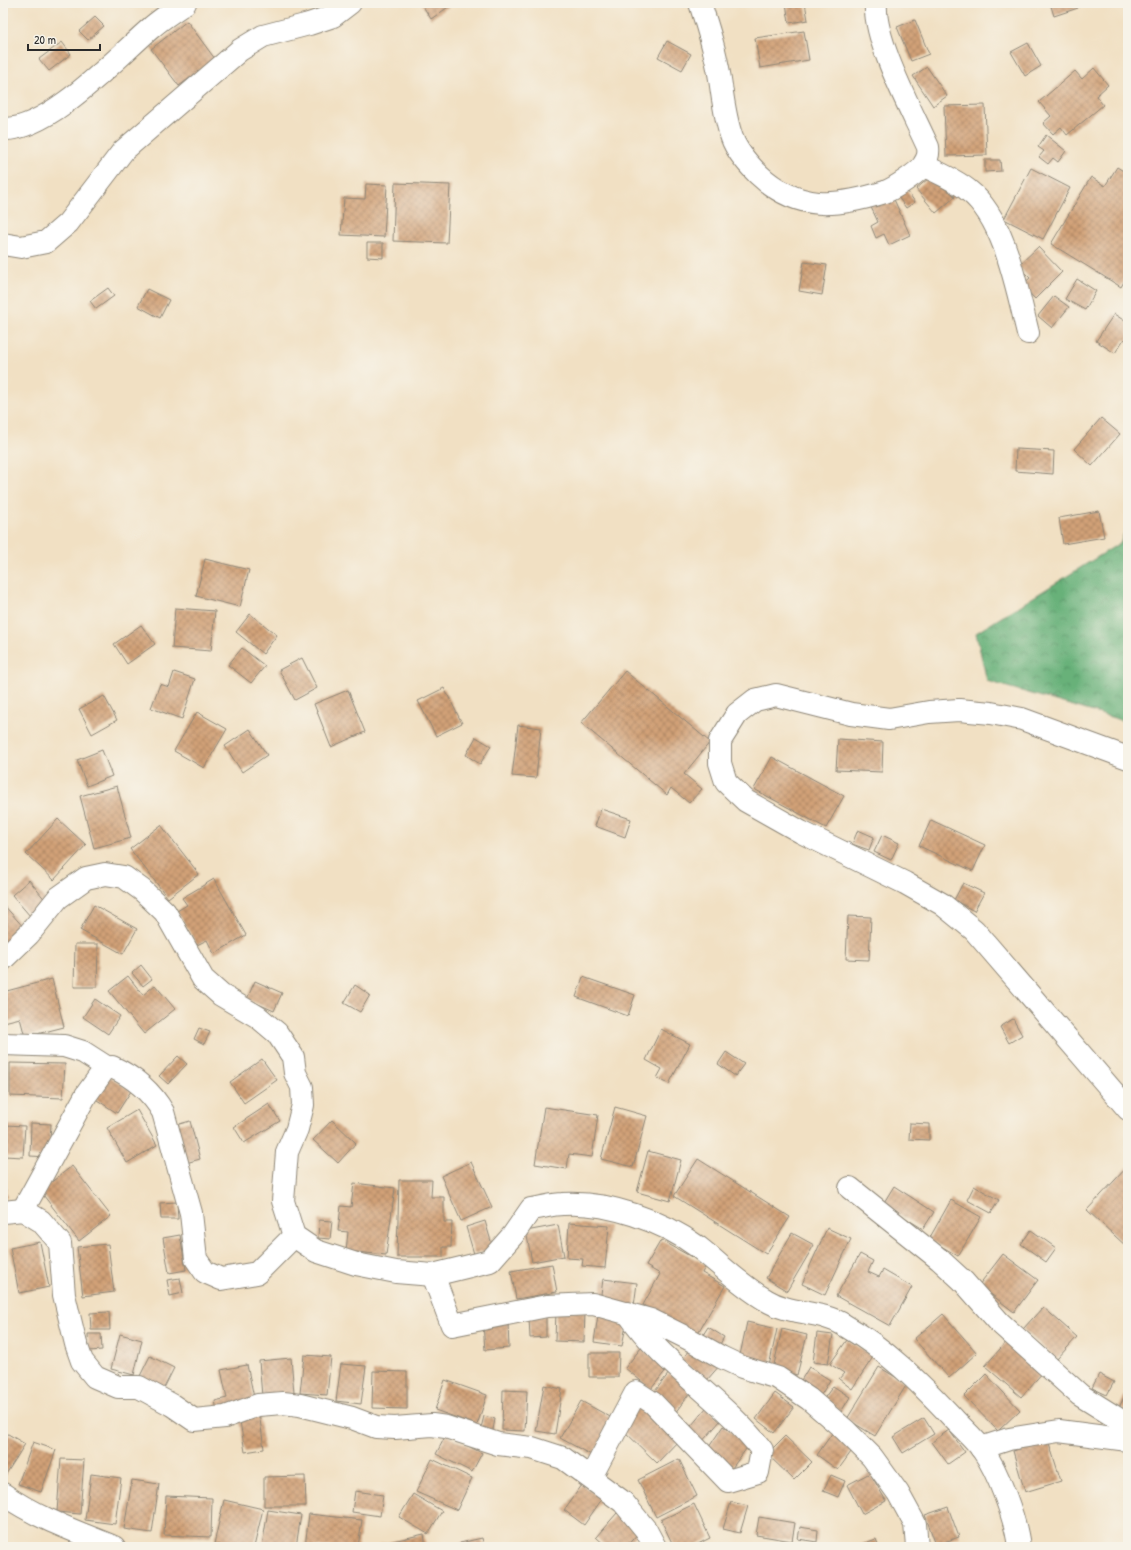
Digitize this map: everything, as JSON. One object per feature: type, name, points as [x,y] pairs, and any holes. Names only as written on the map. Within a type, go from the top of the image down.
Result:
[{"type":"street","points":[[3,129],[20,128],[50,112],[78,93],[154,25],[184,3]]},
{"type":"street","points":[[3,244],[21,247],[46,242],[68,223],[124,151],[240,50],[263,36],[333,16],[350,3]]},
{"type":"street","points":[[700,3],[710,32],[727,121],[732,139],[751,167],[764,180],[784,193],[799,200],[817,203],[842,203],[888,191],[924,166],[929,155],[928,147],[887,55],[875,15],[876,3]]},
{"type":"street","points":[[924,166],[970,191],[987,211],[1007,252],[1028,333]]},
{"type":"street","points":[[1128,758],[1022,718],[959,710],[929,712],[889,719],[851,714],[776,695],[755,700],[737,714],[720,741],[720,763],[726,782],[746,801],[800,832],[905,883],[942,904],[974,930],[1128,1109]]},
{"type":"street","points":[[3,959],[29,934],[58,898],[86,878],[105,874],[124,877],[142,890],[165,912],[203,979],[221,995],[258,1016],[277,1033],[293,1058],[295,1073],[302,1087],[303,1105],[297,1129],[287,1152],[283,1201],[294,1236],[316,1251],[356,1264],[396,1272],[432,1275],[490,1261],[514,1235],[531,1209],[563,1204],[602,1207],[637,1216],[668,1229],[697,1247],[746,1289],[774,1305],[794,1311],[820,1314],[844,1324],[900,1365],[982,1448],[994,1470],[1004,1496],[1019,1547]]},
{"type":"street","points":[[3,1044],[64,1046],[83,1052],[108,1068],[117,1070],[141,1084],[154,1097],[163,1112],[191,1213],[196,1259],[205,1272],[221,1279],[257,1273],[294,1236]]},
{"type":"street","points":[[108,1068],[101,1073],[86,1095],[13,1211],[41,1221],[60,1243],[64,1295],[76,1344],[82,1361],[95,1377],[118,1387],[139,1387],[172,1405],[194,1420],[225,1416],[258,1405],[283,1403],[300,1405],[376,1427],[396,1428],[432,1425],[446,1427],[498,1444],[532,1448],[563,1458],[591,1477],[623,1502],[646,1530],[655,1547]]},
{"type":"street","points":[[850,1188],[939,1259],[963,1281],[1000,1323],[1080,1395],[1128,1425]]},
{"type":"street","points":[[432,1275],[452,1325],[547,1306],[593,1304],[651,1320],[677,1332],[720,1357],[742,1367],[778,1378],[809,1399],[845,1430],[876,1463],[898,1493],[915,1524],[917,1547]]},
{"type":"street","points":[[591,1477],[636,1392],[653,1403],[728,1482],[758,1472],[762,1450],[748,1432],[649,1339],[628,1313]]},
{"type":"street","points":[[982,1448],[1009,1439],[1059,1431],[1128,1440]]},
{"type":"street","points":[[3,1494],[25,1509],[39,1516],[114,1547]]},
{"type":"green space","points":[[1128,524],[1128,722],[987,681],[976,633],[1120,543]]},
{"type":"building","points":[[421,3],[454,3],[431,19]]},
{"type":"building","points":[[786,3],[805,3],[808,20],[789,23]]},
{"type":"building","points":[[1050,3],[1076,3],[1078,8],[1054,16]]},
{"type":"building","points":[[95,17],[104,26],[88,40],[79,31]]},
{"type":"building","points":[[915,20],[929,54],[911,61],[897,27]]},
{"type":"building","points":[[187,21],[215,59],[179,86],[151,49]]},
{"type":"building","points":[[804,31],[809,60],[760,68],[755,38]]},
{"type":"building","points":[[667,41],[691,54],[682,70],[658,57]]},
{"type":"building","points":[[62,42],[71,54],[49,71],[39,59]]},
{"type":"building","points":[[1028,43],[1041,66],[1025,76],[1011,52]]},
{"type":"building","points":[[927,67],[947,96],[933,106],[913,76]]},
{"type":"building","points":[[1094,68],[1108,85],[1096,96],[1103,105],[1067,135],[1061,127],[1053,134],[1043,123],[1051,116],[1039,102],[1075,71],[1082,79]]},
{"type":"building","points":[[985,105],[987,155],[946,156],[944,106]]},
{"type":"building","points":[[1046,135],[1066,151],[1058,162],[1053,158],[1048,164],[1039,157],[1044,151],[1038,147]]},
{"type":"building","points":[[985,160],[1000,160],[1001,171],[985,172]]},
{"type":"building","points":[[1117,167],[1128,174],[1128,282],[1125,280],[1121,287],[1051,244],[1091,177],[1105,186]]},
{"type":"building","points":[[1031,168],[1070,188],[1043,239],[1004,219]]},
{"type":"building","points":[[935,173],[955,197],[936,213],[916,189]]},
{"type":"building","points":[[395,183],[450,185],[447,243],[393,241]]},
{"type":"building","points":[[366,184],[387,185],[384,237],[341,235],[344,198],[365,199]]},
{"type":"building","points":[[905,188],[915,202],[906,208],[896,194]]},
{"type":"building","points":[[892,195],[910,235],[889,245],[884,234],[876,238],[871,226],[878,222],[870,205]]},
{"type":"building","points":[[367,243],[383,243],[383,258],[367,257]]},
{"type":"building","points":[[1038,247],[1062,272],[1035,299],[1022,285],[1030,278],[1018,266]]},
{"type":"building","points":[[804,262],[827,265],[822,295],[799,291]]},
{"type":"building","points":[[1077,279],[1096,291],[1085,310],[1065,299]]},
{"type":"building","points":[[108,288],[114,296],[96,309],[90,301]]},
{"type":"building","points":[[147,289],[169,300],[160,318],[138,306]]},
{"type":"building","points":[[1054,296],[1069,307],[1052,328],[1038,316]]},
{"type":"building","points":[[1114,314],[1128,323],[1128,342],[1124,339],[1115,353],[1096,341]]},
{"type":"building","points":[[1101,418],[1120,434],[1092,466],[1074,449]]},
{"type":"building","points":[[1016,449],[1054,451],[1053,474],[1015,471]]},
{"type":"building","points":[[1099,511],[1104,537],[1063,544],[1059,518]]},
{"type":"building","points":[[205,559],[249,570],[240,607],[196,596]]},
{"type":"building","points":[[175,608],[215,611],[211,651],[172,648]]},
{"type":"building","points":[[250,614],[277,635],[263,654],[236,632]]},
{"type":"building","points":[[141,625],[155,644],[127,664],[114,644]]},
{"type":"building","points":[[242,648],[265,666],[251,683],[228,665]]},
{"type":"building","points":[[302,658],[317,688],[295,700],[279,670]]},
{"type":"building","points":[[625,671],[710,742],[684,774],[702,789],[689,803],[671,788],[667,795],[581,723]]},
{"type":"building","points":[[174,672],[195,679],[182,719],[151,708],[160,684],[169,687]]},
{"type":"building","points":[[444,688],[462,723],[436,736],[418,701]]},
{"type":"building","points":[[348,690],[365,732],[331,747],[314,704]]},
{"type":"building","points":[[104,696],[117,720],[92,734],[79,709]]},
{"type":"building","points":[[197,712],[227,729],[204,768],[174,751]]},
{"type":"building","points":[[518,725],[541,728],[536,778],[512,776]]},
{"type":"building","points":[[250,729],[267,755],[242,772],[225,746]]},
{"type":"building","points":[[476,737],[491,746],[480,764],[466,755]]},
{"type":"building","points":[[838,739],[883,742],[882,772],[836,770]]},
{"type":"building","points":[[102,750],[112,776],[87,786],[77,760]]},
{"type":"building","points":[[772,757],[844,796],[826,828],[754,789]]},
{"type":"building","points":[[117,786],[131,838],[94,848],[80,796]]},
{"type":"building","points":[[601,809],[631,819],[625,837],[595,826]]},
{"type":"building","points":[[58,819],[86,845],[54,880],[26,854]]},
{"type":"building","points":[[931,820],[985,845],[973,871],[919,846]]},
{"type":"building","points":[[161,825],[199,874],[168,898],[130,849]]},
{"type":"building","points":[[858,830],[874,837],[869,850],[852,844]]},
{"type":"building","points":[[882,835],[899,843],[891,860],[874,852]]},
{"type":"building","points":[[214,879],[246,935],[214,954],[207,940],[197,945],[177,911],[187,905],[182,898]]},
{"type":"building","points":[[29,880],[46,901],[30,916],[12,895]]},
{"type":"building","points":[[963,883],[984,893],[974,911],[954,900]]},
{"type":"building","points":[[3,904],[25,929],[3,948]]},
{"type":"building","points":[[94,905],[137,929],[123,954],[80,930]]},
{"type":"building","points":[[848,916],[871,917],[869,960],[846,959]]},
{"type":"building","points":[[75,944],[98,944],[97,987],[74,987]]},
{"type":"building","points":[[141,965],[152,979],[143,986],[132,973]]},
{"type":"building","points":[[128,976],[143,995],[155,985],[175,1009],[144,1034],[109,991]]},
{"type":"building","points":[[583,977],[635,995],[628,1016],[576,997]]},
{"type":"building","points":[[52,979],[64,1027],[25,1037],[20,1018],[4,1022],[3,992]]},
{"type":"building","points":[[255,981],[282,993],[274,1011],[247,999]]},
{"type":"building","points":[[355,985],[370,995],[360,1012],[344,1003]]},
{"type":"building","points":[[95,999],[120,1016],[108,1034],[83,1017]]},
{"type":"building","points":[[1013,1019],[1022,1035],[1009,1043],[1000,1027]]},
{"type":"building","points":[[199,1028],[210,1032],[204,1044],[194,1039]]},
{"type":"building","points":[[661,1029],[690,1044],[669,1084],[657,1078],[662,1069],[646,1060]]},
{"type":"building","points":[[726,1052],[744,1064],[735,1076],[718,1064]]},
{"type":"building","points":[[178,1056],[187,1064],[168,1084],[159,1076]]},
{"type":"building","points":[[262,1059],[277,1080],[244,1103],[230,1082]]},
{"type":"building","points":[[10,1063],[65,1064],[63,1098],[10,1096]]},
{"type":"building","points":[[109,1076],[131,1091],[117,1113],[94,1098]]},
{"type":"building","points":[[269,1104],[280,1121],[244,1143],[234,1127]]},
{"type":"building","points":[[544,1107],[598,1115],[592,1157],[569,1154],[567,1169],[535,1164]]},
{"type":"building","points":[[615,1107],[647,1116],[633,1167],[601,1159]]},
{"type":"building","points":[[137,1110],[157,1145],[127,1163],[107,1128]]},
{"type":"building","points":[[332,1120],[356,1143],[338,1163],[313,1140]]},
{"type":"building","points":[[190,1121],[200,1159],[186,1163],[176,1125]]},
{"type":"building","points":[[31,1123],[51,1124],[49,1157],[30,1156]]},
{"type":"building","points":[[910,1123],[929,1124],[929,1140],[909,1139]]},
{"type":"building","points":[[5,1125],[25,1126],[23,1157],[4,1156]]},
{"type":"building","points":[[648,1151],[681,1160],[670,1201],[637,1192]]},
{"type":"building","points":[[698,1159],[790,1217],[766,1254],[674,1196]]},
{"type":"building","points":[[471,1162],[492,1207],[461,1221],[441,1176]]},
{"type":"building","points":[[72,1166],[111,1216],[79,1241],[40,1191]]},
{"type":"building","points":[[1128,1166],[1128,1248],[1087,1210]]},
{"type":"building","points":[[3,1175],[7,1197],[3,1197]]},
{"type":"building","points":[[399,1180],[432,1180],[431,1197],[444,1197],[444,1222],[452,1222],[451,1247],[443,1247],[443,1257],[397,1257]]},
{"type":"building","points":[[354,1183],[395,1188],[386,1255],[346,1251],[348,1232],[338,1231],[341,1206],[351,1207]]},
{"type":"building","points":[[894,1186],[934,1212],[923,1229],[883,1204]]},
{"type":"building","points":[[974,1186],[999,1200],[991,1213],[967,1200]]},
{"type":"building","points":[[951,1200],[981,1217],[958,1256],[929,1239]]},
{"type":"building","points":[[177,1202],[178,1219],[161,1219],[160,1203]]},
{"type":"building","points":[[319,1220],[332,1221],[330,1239],[318,1238]]},
{"type":"building","points":[[485,1221],[493,1248],[474,1254],[466,1227]]},
{"type":"building","points":[[569,1223],[609,1226],[605,1268],[582,1266],[583,1259],[567,1258]]},
{"type":"building","points":[[558,1225],[564,1256],[532,1262],[526,1231]]},
{"type":"building","points":[[827,1228],[851,1239],[825,1295],[802,1284]]},
{"type":"building","points":[[1031,1230],[1056,1248],[1046,1262],[1021,1244]]},
{"type":"building","points":[[792,1233],[814,1245],[787,1291],[766,1278]]},
{"type":"building","points":[[180,1235],[186,1270],[169,1273],[163,1238]]},
{"type":"building","points":[[661,1240],[706,1265],[702,1273],[725,1286],[696,1336],[643,1305],[660,1274],[646,1266]]},
{"type":"building","points":[[40,1242],[49,1287],[19,1293],[10,1248]]},
{"type":"building","points":[[108,1244],[114,1292],[83,1296],[77,1247]]},
{"type":"building","points":[[860,1254],[873,1261],[868,1272],[879,1277],[883,1270],[912,1287],[890,1326],[836,1296]]},
{"type":"building","points":[[1003,1254],[1038,1280],[1014,1312],[979,1285]]},
{"type":"building","points":[[552,1264],[557,1292],[516,1299],[511,1271]]},
{"type":"building","points":[[180,1278],[183,1293],[170,1296],[167,1280]]},
{"type":"building","points":[[603,1279],[637,1283],[634,1306],[600,1302]]},
{"type":"building","points":[[1043,1307],[1077,1337],[1057,1359],[1023,1329]]},
{"type":"building","points":[[556,1310],[585,1311],[584,1342],[555,1341]]},
{"type":"building","points":[[109,1312],[110,1330],[91,1330],[90,1313]]},
{"type":"building","points":[[943,1314],[977,1353],[949,1378],[914,1339]]},
{"type":"building","points":[[598,1315],[627,1320],[622,1346],[594,1342]]},
{"type":"building","points":[[546,1316],[546,1337],[530,1338],[529,1317]]},
{"type":"building","points":[[747,1322],[777,1329],[769,1366],[739,1360]]},
{"type":"building","points":[[508,1323],[509,1348],[485,1350],[483,1324]]},
{"type":"building","points":[[708,1327],[724,1337],[718,1348],[701,1338]]},
{"type":"building","points":[[782,1329],[807,1335],[797,1375],[773,1369]]},
{"type":"building","points":[[817,1333],[833,1335],[828,1364],[813,1362]]},
{"type":"building","points":[[88,1334],[101,1334],[102,1350],[89,1351]]},
{"type":"building","points":[[120,1334],[142,1340],[134,1375],[111,1369]]},
{"type":"building","points":[[847,1340],[873,1357],[852,1389],[839,1379],[844,1373],[830,1364]]},
{"type":"building","points":[[1008,1340],[1044,1371],[1021,1397],[985,1366]]},
{"type":"building","points":[[694,1345],[720,1365],[707,1380],[681,1361]]},
{"type":"building","points":[[641,1348],[667,1369],[651,1389],[625,1368]]},
{"type":"building","points":[[589,1353],[619,1353],[618,1377],[589,1377]]},
{"type":"building","points":[[304,1355],[331,1357],[327,1395],[300,1393]]},
{"type":"building","points":[[150,1356],[174,1368],[164,1388],[140,1376]]},
{"type":"building","points":[[291,1358],[294,1393],[262,1396],[259,1361]]},
{"type":"building","points":[[341,1364],[366,1366],[361,1404],[336,1401]]},
{"type":"building","points":[[247,1365],[255,1402],[217,1410],[215,1401],[227,1398],[221,1370]]},
{"type":"building","points":[[809,1367],[830,1380],[821,1395],[800,1382]]},
{"type":"building","points":[[879,1367],[907,1384],[875,1436],[847,1419]]},
{"type":"building","points":[[373,1371],[407,1372],[407,1409],[372,1408]]},
{"type":"building","points":[[669,1373],[692,1390],[675,1413],[652,1395]]},
{"type":"building","points":[[986,1374],[1020,1410],[998,1431],[964,1396]]},
{"type":"building","points":[[1099,1374],[1114,1382],[1107,1395],[1092,1388]]},
{"type":"building","points":[[445,1380],[487,1395],[477,1425],[435,1410]]},
{"type":"building","points":[[544,1385],[562,1389],[555,1434],[536,1431]]},
{"type":"building","points":[[833,1386],[850,1397],[841,1412],[823,1400]]},
{"type":"building","points":[[1128,1388],[1128,1412],[1119,1408]]},
{"type":"building","points":[[503,1390],[527,1391],[525,1431],[502,1430]]},
{"type":"building","points":[[775,1393],[794,1407],[774,1433],[756,1419]]},
{"type":"building","points":[[581,1401],[614,1419],[593,1456],[560,1438]]},
{"type":"building","points":[[644,1402],[681,1438],[657,1463],[620,1427]]},
{"type":"building","points":[[706,1408],[721,1420],[701,1443],[687,1431]]},
{"type":"building","points":[[259,1412],[264,1449],[245,1452],[239,1415]]},
{"type":"building","points":[[484,1416],[495,1419],[492,1435],[480,1432]]},
{"type":"building","points":[[924,1418],[934,1434],[903,1453],[893,1437]]},
{"type":"building","points":[[723,1426],[749,1445],[732,1468],[707,1450]]},
{"type":"building","points":[[835,1429],[856,1445],[838,1470],[817,1455]]},
{"type":"building","points":[[949,1430],[965,1452],[948,1464],[932,1442]]},
{"type":"building","points":[[3,1431],[25,1444],[3,1479]]},
{"type":"building","points":[[446,1435],[482,1453],[472,1472],[436,1454]]},
{"type":"building","points":[[785,1436],[812,1462],[794,1480],[767,1454]]},
{"type":"building","points":[[1048,1440],[1061,1481],[1025,1492],[1013,1451]]},
{"type":"building","points":[[33,1442],[56,1450],[41,1492],[18,1484]]},
{"type":"building","points":[[61,1459],[84,1460],[80,1514],[57,1512]]},
{"type":"building","points":[[432,1459],[472,1478],[457,1510],[416,1492]]},
{"type":"building","points":[[679,1459],[697,1496],[656,1517],[638,1480]]},
{"type":"building","points":[[870,1473],[886,1501],[862,1514],[847,1485]]},
{"type":"building","points":[[91,1474],[121,1478],[115,1524],[85,1520]]},
{"type":"building","points":[[831,1475],[845,1481],[838,1497],[823,1491]]},
{"type":"building","points":[[305,1476],[306,1506],[264,1506],[264,1477]]},
{"type":"building","points":[[132,1480],[159,1484],[152,1533],[124,1529]]},
{"type":"building","points":[[582,1485],[602,1499],[584,1525],[564,1510]]},
{"type":"building","points":[[355,1491],[383,1495],[380,1516],[352,1512]]},
{"type":"building","points":[[413,1494],[442,1511],[428,1534],[399,1517]]},
{"type":"building","points":[[166,1496],[212,1498],[211,1537],[164,1535]]},
{"type":"building","points":[[224,1500],[263,1509],[254,1547],[228,1547],[214,1544]]},
{"type":"building","points":[[731,1502],[748,1506],[740,1533],[723,1529]]},
{"type":"building","points":[[694,1504],[710,1538],[692,1547],[674,1547],[661,1520]]},
{"type":"building","points":[[948,1507],[959,1537],[936,1545],[925,1515]]},
{"type":"building","points":[[268,1510],[301,1515],[296,1547],[262,1547]]},
{"type":"building","points":[[617,1513],[639,1532],[626,1547],[607,1547],[596,1537]]},
{"type":"building","points":[[309,1514],[362,1520],[358,1547],[305,1547]]},
{"type":"building","points":[[759,1517],[795,1523],[792,1541],[756,1535]]},
{"type":"building","points":[[800,1527],[818,1530],[817,1542],[798,1539]]},
{"type":"building","points":[[424,1534],[426,1547],[380,1547],[380,1544]]},
{"type":"building","points":[[482,1538],[484,1547],[461,1547],[460,1543]]},
{"type":"building","points":[[876,1539],[879,1547],[854,1547]]}]
